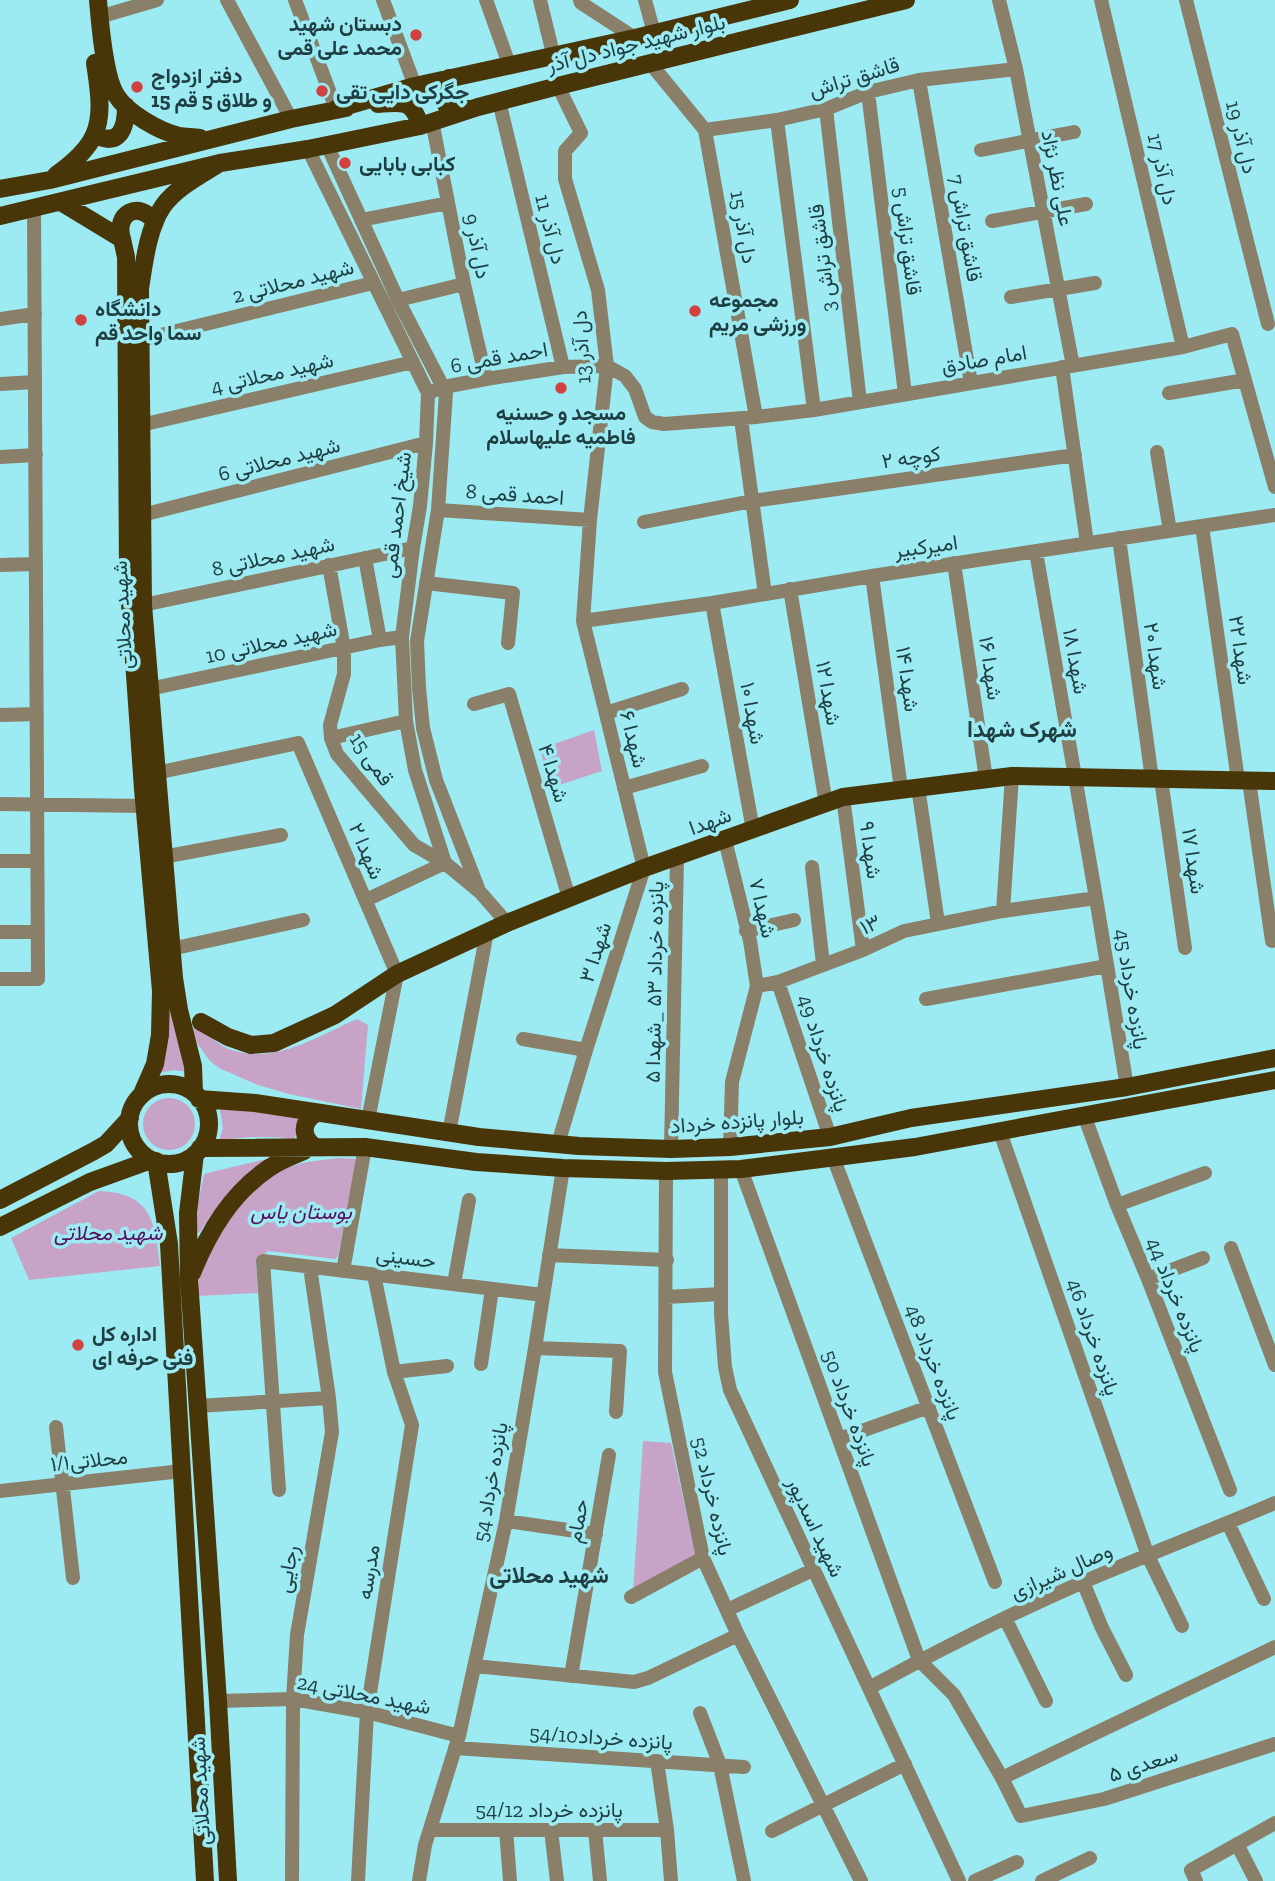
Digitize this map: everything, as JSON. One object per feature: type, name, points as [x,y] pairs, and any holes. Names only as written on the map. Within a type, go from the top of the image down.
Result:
[{"type":"main road","points":[[50,180],[84,151],[95,135],[99,112],[98,83],[87,0]]},
{"type":"main road","name":"بلوار شهید جواد دل آذر","points":[[336,109],[415,86],[635,38],[738,6],[790,0]]},
{"type":"main road","name":"بلوار شهید جواد دل آذر","points":[[0,216],[220,163],[308,149],[426,123],[558,86],[905,0]]},
{"type":"main road","points":[[98,8],[109,80],[116,96],[151,124],[177,136],[214,139]]},
{"type":"main road","points":[[449,78],[440,88],[441,99],[447,107],[478,107]]},
{"type":"main road","points":[[0,189],[50,180],[336,109],[404,103],[412,107],[426,123]]},
{"type":"main road","points":[[95,135],[104,139],[114,138],[122,131],[126,121],[126,106]]},
{"type":"main road","name":"شهید محلاتی","points":[[196,1096],[193,1066],[173,978],[143,605],[140,289],[144,257],[163,205],[181,188],[220,163]]},
{"type":"main road","points":[[61,202],[122,239]]},
{"type":"main road","points":[[122,239],[119,229],[122,219],[129,212],[139,210],[149,214],[155,222]]},
{"type":"main road","name":"شهید محلاتی","points":[[122,239],[127,257],[128,288],[128,575],[161,992],[160,1035],[155,1064],[141,1096]]},
{"type":"main road","name":"شهدا","points":[[173,978],[201,1022],[228,1037],[251,1045],[274,1043],[335,1015],[397,974],[507,923],[644,868],[843,797],[1012,776],[1275,781]]},
{"type":"main road","points":[[184,1031],[189,1025],[201,1022]]},
{"type":"main road","name":"بلوار پانزده خرداد","points":[[196,1096],[256,1102],[479,1137],[671,1149],[730,1147],[830,1137],[911,1118],[1127,1087],[1275,1058]]},
{"type":"main road","points":[[197,1151],[365,1147],[476,1162],[563,1168],[666,1171],[741,1169],[915,1147],[1275,1080]]},
{"type":"main road","points":[[0,1227],[107,1175],[153,1161],[169,1164],[187,1160],[197,1151],[207,1135],[209,1123],[207,1112],[196,1096],[176,1085],[167,1084],[148,1090],[132,1110],[129,1128],[136,1146],[153,1161]]},
{"type":"main road","points":[[312,1147],[304,1132],[307,1120],[317,1113]]},
{"type":"main road","points":[[0,1200],[94,1151],[106,1143],[130,1118]]},
{"type":"main road","points":[[189,1279],[215,1224],[233,1199],[271,1166],[312,1147]]},
{"type":"main road","points":[[94,1151],[105,1157],[109,1169],[107,1175]]},
{"type":"main road","name":"شهید محلاتی","points":[[197,1151],[188,1213],[189,1279],[228,1881]]},
{"type":"main road","name":"شهید محلاتی","points":[[153,1161],[169,1244],[205,1881]]},
{"type":"main road","points":[[164,1217],[174,1210],[188,1213]]},
{"type":"street","points":[[98,8],[157,0]]},
{"type":"street","points":[[227,0],[291,119]]},
{"type":"street","points":[[295,0],[336,109]]},
{"type":"street","points":[[383,0],[415,86]]},
{"type":"street","points":[[486,0],[509,64]]},
{"type":"street","points":[[540,0],[553,54]]},
{"type":"street","points":[[580,0],[582,4],[635,38]]},
{"type":"street","points":[[645,0],[654,33]]},
{"type":"street","name":"علی نظر نژاد","points":[[999,0],[1016,69],[1059,290],[1075,455],[1087,543]]},
{"type":"street","name":"دل آذر 17","points":[[1101,0],[1183,347]]},
{"type":"street","name":"دل آذر 19","points":[[1186,0],[1268,324]]},
{"type":"street","name":"دل آذر 15","points":[[650,63],[705,130],[757,417]]},
{"type":"street","name":"قاشق تراش","points":[[705,130],[777,120],[826,109],[868,92],[919,80],[1016,69]]},
{"type":"street","name":"قاشق تراش 7","points":[[919,80],[971,383]]},
{"type":"street","name":"دل آذر 13","points":[[558,86],[581,133],[565,152],[565,179],[598,290],[607,366],[590,520],[583,621]]},
{"type":"street","name":"قاشق تراش 5","points":[[868,92],[905,394]]},
{"type":"street","name":"دل آذر 11","points":[[499,102],[563,367]]},
{"type":"street","name":"قاشق تراش 3","points":[[826,109],[860,402]]},
{"type":"street","points":[[777,120],[814,410]]},
{"type":"street","name":"دل آذر 9","points":[[426,123],[448,203],[486,379]]},
{"type":"street","points":[[981,150],[1074,132]]},
{"type":"street","name":"شیخ احمد قمی","points":[[327,145],[398,300],[446,393],[438,510],[406,721],[415,771],[445,863],[480,892],[507,923]]},
{"type":"street","name":"شیخ احمد قمی","points":[[308,149],[428,393],[420,506],[402,637],[411,688],[436,780],[480,892]]},
{"type":"street","points":[[319,171],[319,165],[324,160],[330,159],[335,163]]},
{"type":"street","points":[[361,220],[448,203]]},
{"type":"street","points":[[992,221],[1086,204]]},
{"type":"street","points":[[0,979],[38,979],[34,208]]},
{"type":"street","name":"شهید محلاتی 2","points":[[140,340],[373,283]]},
{"type":"street","points":[[1011,297],[1095,283]]},
{"type":"street","points":[[398,300],[464,284]]},
{"type":"street","points":[[0,319],[35,314]]},
{"type":"street","name":"امام صادق","points":[[741,419],[814,410],[1183,347],[1232,334],[1245,380]]},
{"type":"street","name":"شهید محلاتی 4","points":[[141,425],[413,362]]},
{"type":"street","points":[[607,366],[625,376],[635,389],[645,416],[652,422],[664,424],[741,419],[765,594]]},
{"type":"street","name":"احمد قمی 6","points":[[428,393],[444,387],[563,367],[607,366]]},
{"type":"street","points":[[1169,393],[1245,380],[1275,487]]},
{"type":"street","points":[[0,384],[35,382]]},
{"type":"street","name":"شهید محلاتی 6","points":[[142,514],[426,443]]},
{"type":"street","points":[[1157,452],[1170,531]]},
{"type":"street","points":[[0,457],[36,455]]},
{"type":"street","name":"کوچه ۲","points":[[644,522],[752,500],[1075,455]]},
{"type":"street","name":"احمد قمی 8","points":[[438,510],[590,520]]},
{"type":"street","name":"امیرکبیر","points":[[583,621],[1275,515]]},
{"type":"street","name":"شهدا ۲۲","points":[[1202,526],[1272,941]]},
{"type":"street","name":"شهدا ۲۰","points":[[1119,538],[1157,779]]},
{"type":"street","name":"شهید محلاتی 8","points":[[143,605],[413,548]]},
{"type":"street","name":"شهدا ۱۸","points":[[1036,552],[1096,898]]},
{"type":"street","points":[[365,558],[380,640]]},
{"type":"street","name":"شهدا ۱۶","points":[[954,563],[986,779]]},
{"type":"street","points":[[0,565],[36,564]]},
{"type":"street","name":"قمی 15","points":[[329,565],[344,649],[344,674],[330,725],[337,754],[414,845],[445,863]]},
{"type":"street","name":"شهدا ۱۴","points":[[872,576],[910,788],[938,923]]},
{"type":"street","points":[[426,583],[513,593],[508,643]]},
{"type":"street","name":"شهدا ۱۲","points":[[790,589],[826,804]]},
{"type":"street","name":"شهدا ۱۰","points":[[712,603],[753,830]]},
{"type":"street","name":"شهدا ۶","points":[[583,621],[644,868]]},
{"type":"street","name":"شهید محلاتی 10","points":[[149,689],[402,637]]},
{"type":"street","points":[[606,712],[682,689]]},
{"type":"street","name":"شهدا ۴","points":[[474,704],[509,694],[569,898]]},
{"type":"street","points":[[0,715],[37,714]]},
{"type":"street","points":[[331,738],[406,721]]},
{"type":"street","name":"شهدا ۲","points":[[156,773],[298,743],[397,974]]},
{"type":"street","points":[[624,788],[702,766]]},
{"type":"street","points":[[1003,911],[1012,776]]},
{"type":"street","name":"شهدا ۱۷","points":[[1157,779],[1185,948]]},
{"type":"street","name":"شهدا ۹","points":[[843,797],[863,950]]},
{"type":"street","points":[[0,804],[145,806]]},
{"type":"street","points":[[163,857],[281,835]]},
{"type":"street","name":"شهدا ۷","points":[[726,840],[750,942],[757,986]]},
{"type":"street","name":"پانزده خرداد ۵۳ _شهدا ۵","points":[[671,1149],[677,857]]},
{"type":"street","points":[[0,861],[37,861]]},
{"type":"street","points":[[366,900],[445,863]]},
{"type":"street","points":[[812,867],[823,964]]},
{"type":"street","name":"شهدا ۳","points":[[558,1144],[644,868]]},
{"type":"street","name":"۱۳","points":[[757,986],[778,982],[863,950],[904,931],[1003,911],[1096,898]]},
{"type":"street","name":"پانزده خرداد 45","points":[[1096,898],[1127,1087]]},
{"type":"street","points":[[171,949],[303,920]]},
{"type":"street","points":[[746,931],[794,920]]},
{"type":"street","points":[[0,932],[38,932]]},
{"type":"street","points":[[449,1133],[487,932]]},
{"type":"street","points":[[926,999],[1107,966]]},
{"type":"street","points":[[368,1121],[397,974]]},
{"type":"street","name":"پانزده خرداد 49","points":[[778,982],[830,1137]]},
{"type":"street","points":[[730,1147],[732,1082],[757,986]]},
{"type":"street","points":[[523,1039],[586,1050]]},
{"type":"street","name":"پانزده خرداد 44","points":[[1084,1115],[1230,1490]]},
{"type":"street","name":"پانزده خرداد 46","points":[[1000,1132],[1148,1556],[1182,1626]]},
{"type":"street","points":[[343,1271],[365,1147]]},
{"type":"street","name":"پانزده خرداد 48","points":[[833,1157],[995,1582]]},
{"type":"street","name":"پانزده خرداد 54","points":[[419,1881],[430,1830],[457,1742],[506,1521],[563,1168]]},
{"type":"street","name":"پانزده خرداد 50","points":[[741,1169],[919,1660]]},
{"type":"street","name":"شهید اسدپور","points":[[721,1170],[721,1294],[724,1367],[730,1390],[959,1881]]},
{"type":"street","name":"پانزده خرداد 52","points":[[666,1171],[665,1372],[703,1558],[824,1805],[857,1880]]},
{"type":"street","points":[[1117,1205],[1205,1173]]},
{"type":"street","points":[[454,1284],[469,1200]]},
{"type":"street","points":[[1231,1248],[1275,1365]]},
{"type":"street","points":[[550,1255],[667,1260]]},
{"type":"street","points":[[1148,1279],[1203,1258]]},
{"type":"street","name":"حسینی","points":[[272,1402],[263,1261],[543,1295]]},
{"type":"street","name":"رجایی","points":[[292,1881],[293,1699],[297,1635],[332,1432],[310,1267]]},
{"type":"street","name":"مدرسه","points":[[358,1881],[367,1712],[412,1425],[394,1372],[374,1275]]},
{"type":"street","points":[[481,1364],[492,1289]]},
{"type":"street","points":[[666,1297],[721,1294]]},
{"type":"street","points":[[536,1348],[620,1351],[616,1412]]},
{"type":"street","points":[[394,1372],[447,1366]]},
{"type":"street","points":[[197,1406],[329,1398]]},
{"type":"street","points":[[272,1402],[279,1490]]},
{"type":"street","points":[[839,1439],[929,1407]]},
{"type":"street","points":[[56,1427],[74,1578]]},
{"type":"street","name":"حمام","points":[[571,1676],[609,1455]]},
{"type":"street","name":"محلاتی۱/۱","points":[[0,1491],[182,1471]]},
{"type":"street","name":"وصال شیرازی","points":[[869,1688],[1005,1618],[1275,1503]]},
{"type":"street","points":[[506,1521],[596,1534]]},
{"type":"street","points":[[1228,1523],[1264,1599]]},
{"type":"street","points":[[632,1597],[703,1558]]},
{"type":"street","points":[[727,1610],[813,1570]]},
{"type":"street","points":[[1083,1583],[1126,1675]]},
{"type":"street","points":[[1005,1618],[1046,1701]]},
{"type":"street","points":[[475,1666],[634,1682],[648,1678],[738,1634]]},
{"type":"street","points":[[919,1660],[954,1695],[1002,1778],[1275,1647]]},
{"type":"street","name":"شهید محلاتی 24","points":[[218,1701],[293,1699],[367,1712],[457,1742]]},
{"type":"street","points":[[700,1713],[720,1765],[744,1881]]},
{"type":"street","name":"پانزده خرداد54/10","points":[[457,1742],[657,1762],[744,1767]]},
{"type":"street","name":"سعدی ۵","points":[[1002,1778],[1021,1816],[1104,1798],[1275,1744]]},
{"type":"street","points":[[657,1762],[671,1881]]},
{"type":"street","points":[[772,1831],[905,1764]]},
{"type":"street","points":[[1194,1876],[1237,1844],[1275,1823]]},
{"type":"street","name":"پانزده خرداد 54/12","points":[[430,1830],[667,1830]]},
{"type":"street","points":[[506,1830],[510,1881]]},
{"type":"street","points":[[551,1830],[557,1881]]},
{"type":"street","points":[[595,1830],[600,1881]]},
{"type":"street","points":[[1237,1844],[1256,1881]]},
{"type":"street","points":[[1042,1881],[1090,1858]]},
{"type":"street","points":[[975,1881],[1017,1862]]},
{"type":"green space","points":[[594,730],[602,771],[550,788],[540,749]]},
{"type":"green space","points":[[168,999],[188,1072],[174,1070],[158,1073]]},
{"type":"green space","points":[[357,1019],[368,1025],[361,1109],[289,1094],[258,1085],[219,1068],[210,1061],[194,1039],[192,1028],[202,1031],[229,1049],[262,1054],[295,1047]]},
{"type":"green space","points":[[169,1098],[179,1100],[187,1106],[193,1114],[193,1134],[187,1142],[179,1148],[169,1150],[159,1148],[151,1142],[145,1134],[143,1124],[145,1114],[151,1106],[159,1100]]},
{"type":"green space","points":[[219,1103],[305,1114],[294,1139],[257,1137],[219,1141],[223,1128]]},
{"type":"green space","name":"بوستان یاس","points":[[339,1158],[357,1159],[338,1256],[335,1259],[268,1251],[256,1262],[258,1293],[198,1296],[199,1277],[214,1243],[248,1197],[275,1174],[290,1167]]},
{"type":"green space","points":[[267,1159],[238,1183],[222,1200],[200,1232],[196,1233],[198,1203],[204,1175]]},
{"type":"green space","name":"شهید محلاتی","points":[[99,1191],[130,1197],[148,1213],[156,1236],[160,1266],[29,1280],[11,1238]]},
{"type":"green space","points":[[643,1441],[671,1443],[696,1557],[633,1592]]},
{"type":"place","name":"دبستان شهید محمد علی قمی","points":[[416,35]]},
{"type":"place","name":"دفتر ازدواج 15 و طلاق 5 قم","points":[[137,87]]},
{"type":"place","name":"جگرکی دایی تقی","points":[[322,91]]},
{"type":"place","name":"کبابی بابایی","points":[[345,163]]},
{"type":"place","name":"مجموعه ورزشی مریم","points":[[695,311]]},
{"type":"place","name":"دانشگاه سما واحد قم","points":[[81,320]]},
{"type":"place","name":"مسجد و حسنیه فاطمیه علیهاسلام","points":[[561,388]]},
{"type":"place","name":"اداره کل فنی حرفه ای","points":[[78,1345]]},
{"type":"district","name":"شهرک شهدا","points":[[1022,729]]},
{"type":"district","name":"شهید محلاتی","points":[[549,1575]]}]
